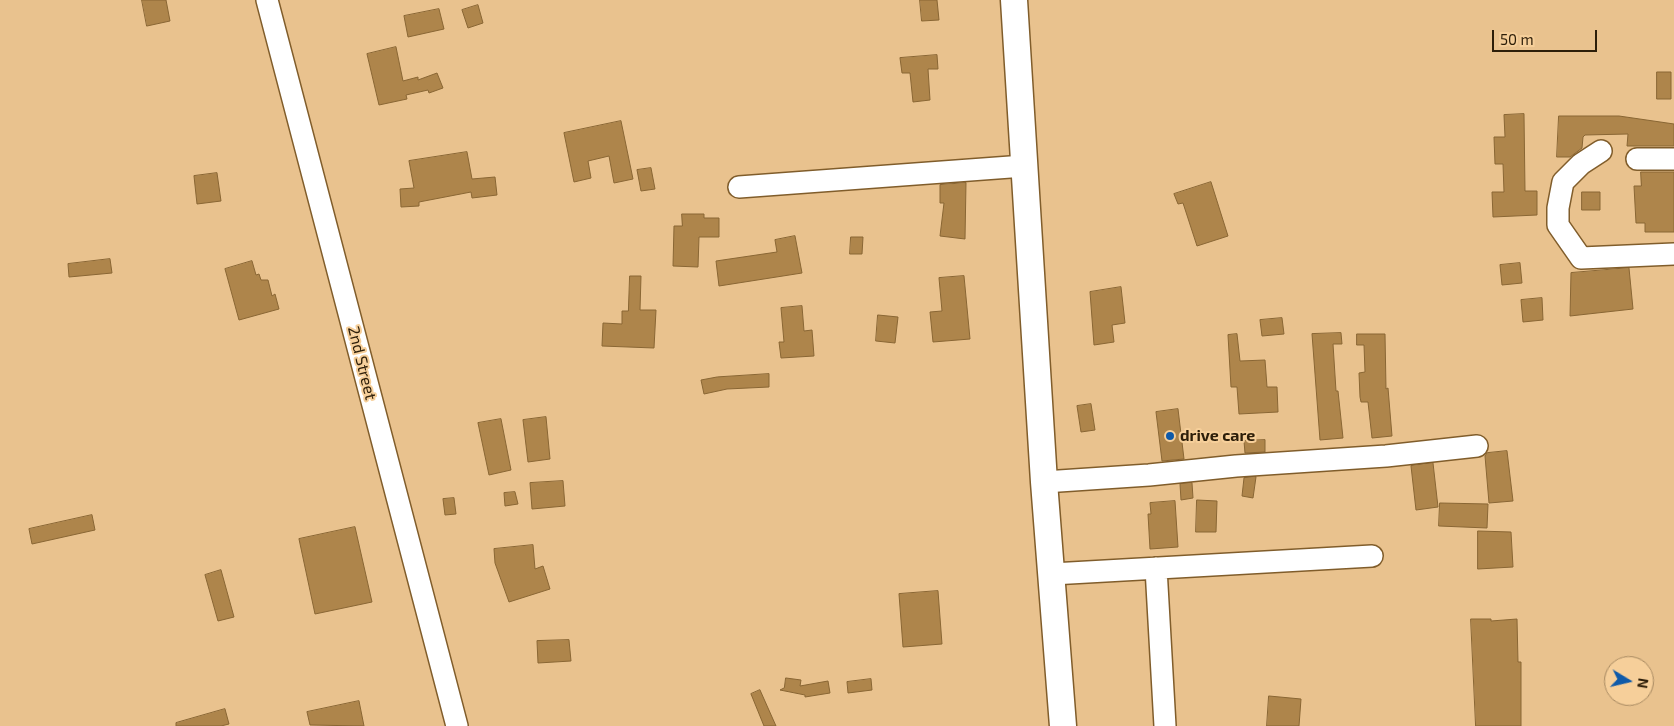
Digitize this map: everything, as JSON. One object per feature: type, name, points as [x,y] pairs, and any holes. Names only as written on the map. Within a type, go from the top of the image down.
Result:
[{"type":"main road","points":[[1014,0],[1044,482],[1063,726]]},
{"type":"street","name":"2nd Street","points":[[267,0],[458,726]]},
{"type":"street","points":[[1601,152],[1582,164],[1563,182],[1558,208],[1558,225],[1581,258],[1674,254]]},
{"type":"street","points":[[1637,159],[1674,159]]},
{"type":"street","points":[[739,187],[1024,166]]},
{"type":"street","points":[[1044,482],[1386,456],[1477,446]]},
{"type":"street","points":[[1052,574],[1372,556]]},
{"type":"street","points":[[1156,568],[1165,726]]},
{"type":"building","points":[[142,0],[166,0],[170,21],[147,26]]},
{"type":"building","points":[[920,0],[937,0],[939,20],[922,21]]},
{"type":"building","points":[[478,5],[483,23],[468,28],[462,10]]},
{"type":"building","points":[[439,9],[444,29],[408,37],[404,16]]},
{"type":"building","points":[[396,47],[403,81],[418,77],[418,80],[437,73],[443,88],[429,93],[428,90],[406,95],[407,99],[379,105],[367,54]]},
{"type":"building","points":[[937,55],[938,69],[928,69],[930,100],[913,102],[910,73],[902,73],[900,58]]},
{"type":"building","points":[[1657,72],[1671,72],[1671,99],[1657,99]]},
{"type":"building","points":[[1524,114],[1525,191],[1537,191],[1537,215],[1493,217],[1492,192],[1504,192],[1503,164],[1495,164],[1494,137],[1505,137],[1504,115]]},
{"type":"building","points":[[1559,116],[1619,116],[1674,124],[1674,146],[1627,146],[1628,134],[1585,135],[1582,148],[1570,157],[1557,157]]},
{"type":"building","points":[[621,121],[633,179],[614,183],[609,156],[588,161],[591,178],[574,182],[564,133]]},
{"type":"building","points":[[467,152],[472,179],[495,177],[497,195],[472,198],[471,192],[419,202],[419,206],[401,207],[400,189],[414,188],[409,161]]},
{"type":"building","points":[[651,168],[655,189],[641,191],[637,170]]},
{"type":"building","points":[[1641,172],[1674,172],[1674,232],[1645,232],[1645,223],[1636,223],[1634,186],[1641,186]]},
{"type":"building","points":[[217,173],[221,201],[197,204],[194,176]]},
{"type":"building","points":[[1211,182],[1228,236],[1197,246],[1183,203],[1178,204],[1174,194]]},
{"type":"building","points":[[966,183],[965,239],[940,236],[944,203],[940,203],[940,185]]},
{"type":"building","points":[[1582,192],[1600,192],[1600,210],[1582,210]]},
{"type":"building","points":[[682,214],[704,214],[704,218],[719,218],[719,237],[699,237],[698,267],[673,266],[674,226],[682,226]]},
{"type":"building","points":[[795,236],[802,273],[719,286],[716,261],[777,252],[775,240]]},
{"type":"building","points":[[851,237],[863,237],[862,254],[850,254]]},
{"type":"building","points":[[110,259],[112,273],[69,277],[68,264]]},
{"type":"building","points":[[252,261],[256,275],[259,274],[261,280],[268,280],[272,296],[275,294],[279,309],[239,320],[225,269]]},
{"type":"building","points":[[1520,263],[1522,283],[1502,285],[1500,265]]},
{"type":"building","points":[[1629,268],[1633,309],[1570,316],[1571,273]]},
{"type":"building","points":[[630,276],[641,276],[640,310],[656,310],[654,348],[602,346],[603,323],[622,324],[622,311],[628,311]]},
{"type":"building","points":[[964,276],[970,339],[933,342],[930,312],[942,311],[939,278]]},
{"type":"building","points":[[1121,287],[1125,323],[1112,325],[1114,342],[1094,345],[1090,292]]},
{"type":"building","points":[[1542,298],[1543,320],[1523,322],[1521,300]]},
{"type":"building","points":[[802,306],[804,331],[812,330],[814,356],[781,358],[779,342],[784,342],[781,308]]},
{"type":"building","points":[[878,315],[898,317],[895,343],[876,341]]},
{"type":"building","points":[[1282,318],[1284,334],[1262,336],[1260,320]]},
{"type":"building","points":[[1341,333],[1342,344],[1333,344],[1336,391],[1338,391],[1343,438],[1320,440],[1312,334]]},
{"type":"building","points":[[1237,334],[1240,361],[1265,360],[1267,387],[1277,387],[1278,412],[1239,414],[1237,387],[1231,387],[1228,335]]},
{"type":"building","points":[[1357,334],[1385,334],[1386,389],[1388,388],[1392,436],[1372,438],[1368,402],[1361,402],[1360,397],[1359,373],[1365,372],[1364,345],[1357,345]]},
{"type":"building","points":[[769,374],[769,387],[727,389],[704,394],[701,380],[717,377]]},
{"type":"building","points":[[1091,404],[1095,430],[1081,432],[1077,406]]},
{"type":"building","name":"drive care","points":[[1178,409],[1184,459],[1162,461],[1156,412]]},
{"type":"building","points":[[546,417],[550,459],[528,462],[523,420]]},
{"type":"building","points":[[501,419],[511,470],[489,475],[478,423]]},
{"type":"building","points":[[1265,440],[1265,452],[1245,453],[1244,441]]},
{"type":"building","points":[[1507,451],[1513,501],[1489,503],[1485,456],[1487,453]]},
{"type":"building","points":[[1433,463],[1438,507],[1416,510],[1411,466]]},
{"type":"building","points":[[1256,477],[1253,498],[1242,496],[1244,478]]},
{"type":"building","points":[[563,481],[565,506],[532,509],[530,483]]},
{"type":"building","points":[[1192,483],[1193,498],[1181,500],[1180,484]]},
{"type":"building","points":[[515,492],[518,504],[505,506],[504,493]]},
{"type":"building","points":[[454,498],[456,514],[445,515],[443,499]]},
{"type":"building","points":[[1197,500],[1217,501],[1216,532],[1196,532]]},
{"type":"building","points":[[1175,501],[1178,547],[1150,549],[1148,514],[1151,514],[1150,503]]},
{"type":"building","points":[[1440,503],[1488,504],[1487,528],[1439,526]]},
{"type":"building","points":[[92,515],[95,530],[32,544],[29,529]]},
{"type":"building","points":[[355,527],[372,602],[315,614],[299,539]]},
{"type":"building","points":[[1478,531],[1511,532],[1513,567],[1478,569]]},
{"type":"building","points":[[533,545],[535,569],[543,566],[550,589],[509,602],[495,563],[494,549]]},
{"type":"building","points":[[221,570],[234,617],[218,621],[205,575]]},
{"type":"building","points":[[938,591],[942,644],[903,647],[899,594]]},
{"type":"building","points":[[1471,619],[1491,619],[1491,621],[1517,619],[1518,662],[1521,662],[1521,726],[1476,726]]},
{"type":"building","points":[[569,640],[571,661],[538,663],[537,641]]},
{"type":"building","points":[[786,678],[801,680],[800,686],[828,681],[830,693],[805,697],[805,695],[780,690],[784,688]]},
{"type":"building","points":[[871,679],[872,690],[848,693],[847,682]]},
{"type":"building","points":[[760,690],[776,726],[764,726],[751,694]]},
{"type":"building","points":[[1269,696],[1301,699],[1299,726],[1267,726]]},
{"type":"building","points":[[359,701],[364,726],[310,725],[307,712]]},
{"type":"building","points":[[225,709],[229,724],[221,726],[176,726],[176,723]]},
{"type":"place","name":"drive care","points":[[1170,436]]}]
